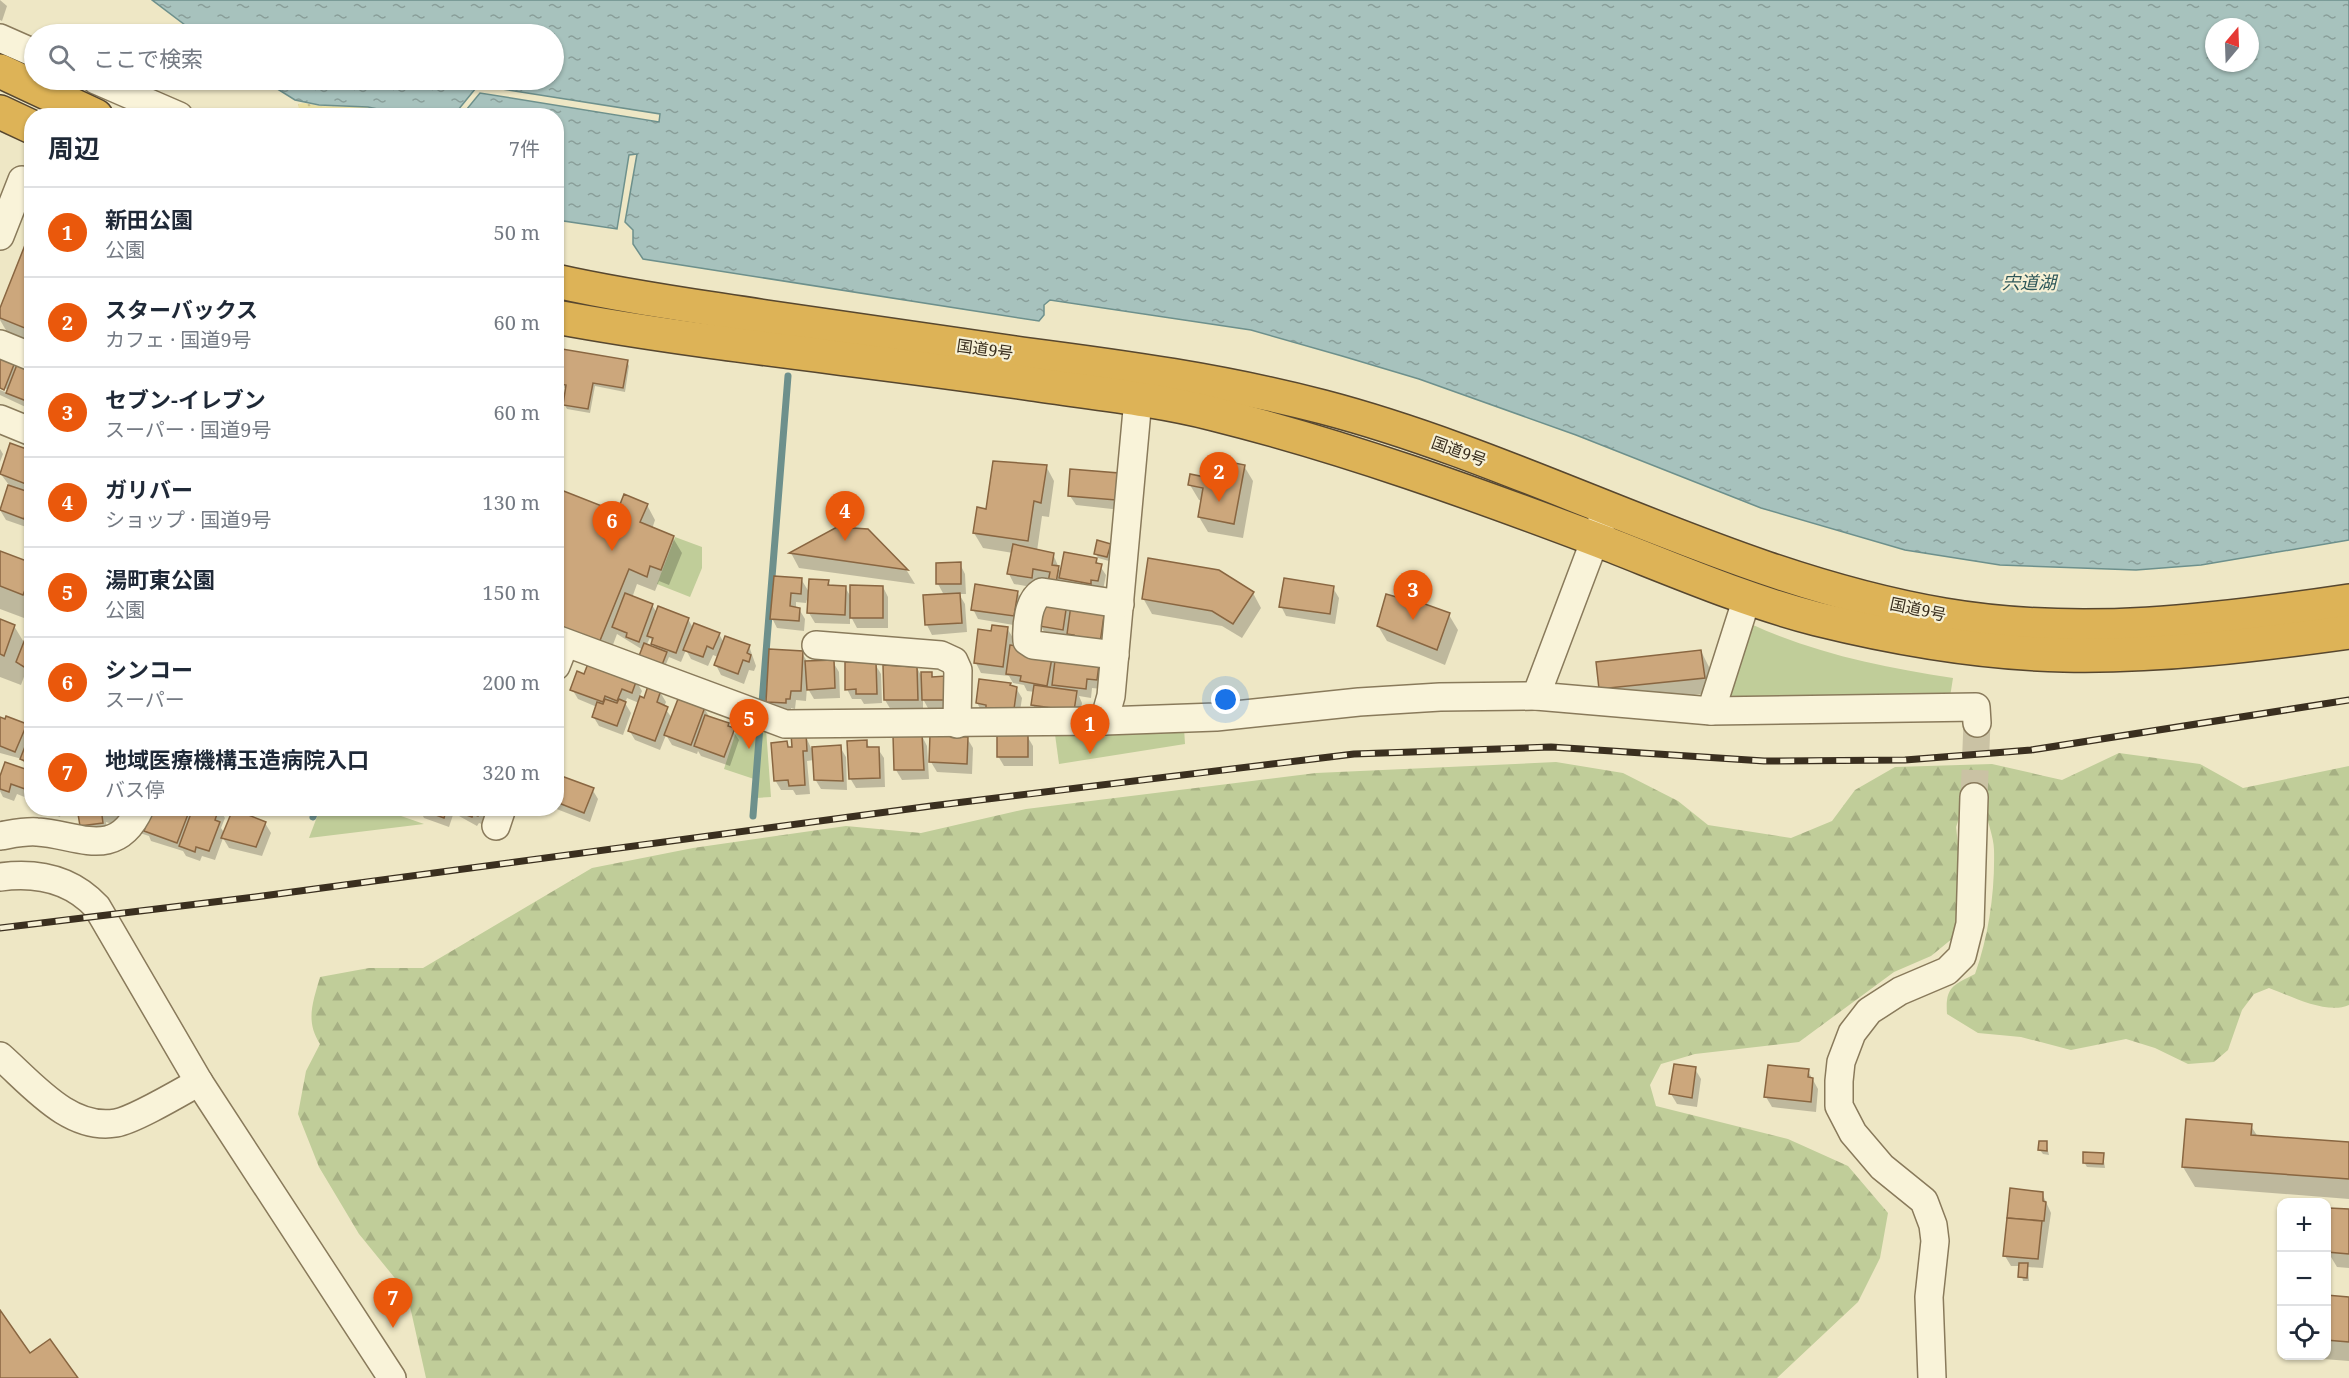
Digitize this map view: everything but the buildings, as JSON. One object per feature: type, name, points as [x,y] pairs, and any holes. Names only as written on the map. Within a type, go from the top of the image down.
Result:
[{"type":"highway","points":[[0,71],[24,82]]},
{"type":"highway","points":[[41,90],[79,108]]},
{"type":"highway","points":[[0,112],[24,123]]},
{"type":"highway","name":"国道9号","points":[[564,282],[679,304],[1142,370],[1230,385],[1323,407],[1405,431],[1608,506],[1757,565],[1894,606],[1990,622],[2132,626],[2248,616],[2349,601]]},
{"type":"highway","name":"国道9号","points":[[564,318],[644,333],[968,374],[1138,399],[1207,412],[1304,437],[1399,468],[1747,598],[1815,618],[1886,634],[1984,650],[2060,655],[2125,655],[2257,645],[2349,632]]},
{"type":"street","points":[[0,38],[24,49]]},
{"type":"street","points":[[119,90],[161,108]]},
{"type":"street","points":[[0,236],[18,178]]},
{"type":"street","points":[[0,344],[24,354]]},
{"type":"street","points":[[1104,721],[1111,696],[1138,399]]},
{"type":"street","points":[[0,419],[24,429]]},
{"type":"street","points":[[1536,696],[1608,506]]},
{"type":"street","points":[[1115,655],[1033,645],[1027,641],[1027,635],[1032,602],[1035,596],[1042,592],[1120,604]]},
{"type":"street","points":[[1711,711],[1747,598]]},
{"type":"street","points":[[816,645],[946,656],[954,661],[958,670],[957,724]]},
{"type":"street","points":[[564,651],[785,724],[957,724],[1216,717],[1359,702],[1440,697],[1536,696],[1711,711],[1976,706],[1977,723]]},
{"type":"street","points":[[1932,1378],[1929,1297],[1935,1241],[1933,1226],[1924,1201],[1882,1167],[1853,1133],[1839,1106],[1839,1081],[1841,1062],[1852,1033],[1869,1011],[1900,991],[1947,971],[1962,956],[1970,924],[1974,797]]},
{"type":"street","points":[[0,836],[36,832],[78,841],[109,839],[132,822],[135,816]]},
{"type":"street","points":[[0,877],[22,874],[50,878],[86,895],[97,907],[200,1082],[392,1378]]},
{"type":"street","points":[[0,1056],[62,1111],[99,1124],[119,1123],[200,1082]]},
{"type":"green space","points":[[675,537],[702,547],[702,568],[690,597],[657,584]]},
{"type":"green space","points":[[1751,624],[1800,644],[1850,658],[1953,678],[1950,697],[1736,703],[1729,692]]},
{"type":"green space","points":[[740,719],[766,729],[771,797],[756,798],[757,780],[724,769]]},
{"type":"green space","points":[[1054,727],[1184,728],[1185,744],[1059,764]]},
{"type":"green space","points":[[2119,753],[2200,764],[2243,788],[2349,766],[2349,1005],[2330,1008],[2320,1006],[2269,988],[2254,994],[2242,1010],[2228,1050],[2214,1062],[2188,1064],[2155,1048],[2126,1039],[2071,1050],[2021,1037],[1978,1033],[1947,1014],[1949,992],[1956,984],[1975,974],[1984,944],[1992,897],[1994,845],[1984,804],[1967,796],[1956,827],[1962,879],[1953,938],[1931,956],[1894,972],[1799,1042],[1695,1054],[1661,1064],[1650,1085],[1656,1106],[1788,1139],[1848,1166],[1888,1213],[1880,1258],[1858,1302],[1777,1378],[426,1378],[407,1293],[359,1234],[319,1167],[298,1114],[306,1071],[320,1044],[315,1036],[312,1011],[320,977],[369,968],[423,968],[592,868],[693,848],[846,826],[921,833],[1026,809],[1316,773],[1556,762],[1623,773],[1678,801],[1708,825],[1791,838],[1832,821],[1855,790],[1895,767],[1992,764],[2062,780]]},
{"type":"green space","points":[[317,816],[401,816],[424,824],[309,838]]},
{"type":"sand","points":[[304,103],[319,106],[372,108],[299,108],[298,104]]},
{"type":"water","name":"宍道湖","points":[[152,0],[2349,0],[2349,540],[2201,565],[2136,570],[2000,565],[1905,550],[1761,508],[1576,435],[1419,379],[1251,330],[1050,300],[1044,305],[1044,315],[1039,321],[643,259],[633,244],[633,230],[625,222],[637,154],[629,155],[617,229],[564,221],[564,108],[468,108],[480,93],[659,122],[660,114],[508,90],[564,90],[564,24],[184,24]]},
{"type":"water","name":"宍道湖","points":[[279,90],[474,90],[460,108],[373,108],[319,105],[295,100]]},
{"type":"waterway","points":[[762,703],[788,376]]},
{"type":"waterway","points":[[753,816],[760,726]]},
{"type":"tunnel","points":[[1974,797],[1977,723]]},
{"type":"railway","points":[[0,928],[255,897],[931,806],[1354,754],[1551,747],[1764,761],[1905,760],[2031,750],[2349,700]]},
{"type":"place","name":"スターバックス","points":[[1219,502]]},
{"type":"place","name":"ガリバー","points":[[845,541]]},
{"type":"place","name":"シンコー","points":[[612,551]]},
{"type":"place","name":"セブン-イレブン","points":[[1413,620]]},
{"type":"place","name":"湯町東公園","points":[[749,749]]},
{"type":"place","name":"新田公園","points":[[1090,754]]},
{"type":"place","name":"地域医療機構玉造病院入口","points":[[393,1328]]}]
